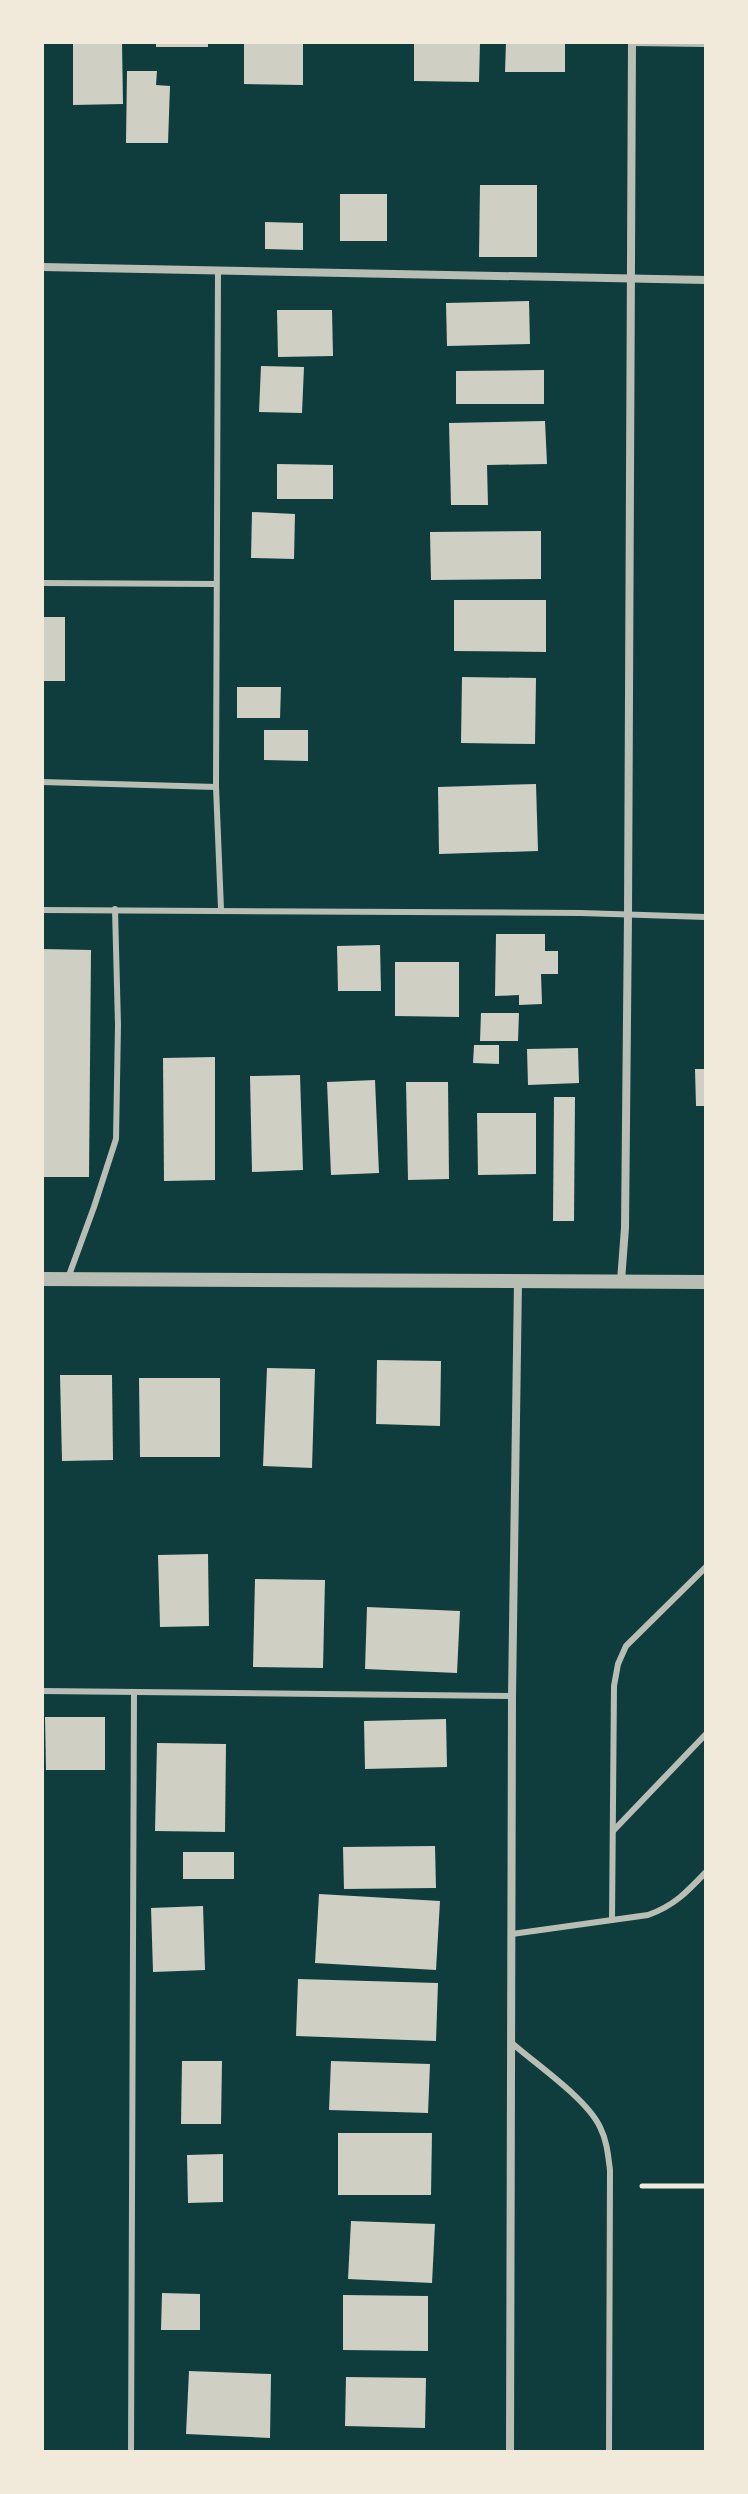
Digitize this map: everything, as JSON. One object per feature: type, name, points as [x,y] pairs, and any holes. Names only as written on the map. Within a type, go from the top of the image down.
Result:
[{"type":"street","points":[[621,1281],[625,1228],[628,915],[632,43]]},
{"type":"street","points":[[42,267],[706,280]]},
{"type":"street","points":[[42,1279],[706,1282]]},
{"type":"street","points":[[510,2452],[512,1696],[518,1281]]},
{"type":"lane","points":[[632,43],[706,44]]},
{"type":"lane","points":[[218,270],[216,787],[221,909]]},
{"type":"lane","points":[[42,583],[216,584]]},
{"type":"lane","points":[[42,782],[216,787]]},
{"type":"lane","points":[[68,1279],[116,1139],[118,1025],[115,909]]},
{"type":"lane","points":[[42,910],[221,909],[706,917]]},
{"type":"lane","points":[[612,1920],[614,1686],[618,1664],[626,1646],[706,1567]]},
{"type":"lane","points":[[42,1691],[512,1696]]},
{"type":"lane","points":[[131,2452],[134,1692]]},
{"type":"lane","points":[[614,1830],[706,1734]]},
{"type":"lane","points":[[512,1934],[648,1915],[678,1901],[706,1872]]},
{"type":"lane","points":[[513,2044],[583,2105],[599,2124],[607,2147],[610,2170],[609,2452]]},
{"type":"path","points":[[642,2186],[706,2186]]},
{"type":"building","points":[[73,42],[122,42],[123,104],[73,105]]},
{"type":"building","points":[[156,42],[208,42],[208,47],[156,47]]},
{"type":"building","points":[[244,42],[303,42],[303,85],[244,84]]},
{"type":"building","points":[[414,42],[480,42],[479,82],[414,81]]},
{"type":"building","points":[[506,42],[565,42],[565,72],[505,72]]},
{"type":"building","points":[[127,71],[157,71],[156,85],[170,86],[168,143],[126,143]]},
{"type":"building","points":[[480,185],[537,185],[537,257],[479,257]]},
{"type":"building","points":[[340,194],[387,194],[387,241],[340,241]]},
{"type":"building","points":[[265,222],[303,223],[303,250],[265,249]]},
{"type":"building","points":[[529,301],[530,344],[447,346],[446,303]]},
{"type":"building","points":[[277,310],[332,310],[333,356],[278,357]]},
{"type":"building","points":[[261,366],[304,367],[302,413],[259,412]]},
{"type":"building","points":[[544,370],[544,404],[456,404],[456,371]]},
{"type":"building","points":[[545,421],[547,464],[487,465],[488,505],[451,505],[449,423]]},
{"type":"building","points":[[277,464],[333,465],[333,499],[277,499]]},
{"type":"building","points":[[252,512],[295,514],[294,559],[251,558]]},
{"type":"building","points":[[541,531],[541,579],[431,580],[430,532]]},
{"type":"building","points":[[454,600],[546,600],[546,652],[454,651]]},
{"type":"building","points":[[42,617],[65,617],[65,681],[42,681]]},
{"type":"building","points":[[462,677],[536,678],[535,744],[461,743]]},
{"type":"building","points":[[237,687],[281,687],[280,718],[237,718]]},
{"type":"building","points":[[264,730],[308,730],[308,761],[264,760]]},
{"type":"building","points":[[536,784],[538,851],[439,854],[438,787]]},
{"type":"building","points":[[496,934],[545,934],[545,951],[558,951],[558,974],[541,974],[542,1004],[519,1005],[519,995],[495,996]]},
{"type":"building","points":[[380,945],[381,991],[338,991],[337,946]]},
{"type":"building","points":[[42,949],[91,950],[89,1177],[42,1177]]},
{"type":"building","points":[[395,962],[459,962],[459,1017],[395,1016]]},
{"type":"building","points":[[481,1013],[519,1013],[518,1041],[480,1041]]},
{"type":"building","points":[[474,1045],[499,1045],[499,1064],[473,1063]]},
{"type":"building","points":[[578,1048],[579,1083],[528,1085],[527,1049]]},
{"type":"building","points":[[215,1057],[215,1180],[164,1181],[163,1058]]},
{"type":"building","points":[[695,1069],[706,1069],[706,1106],[696,1106]]},
{"type":"building","points":[[300,1075],[303,1170],[252,1172],[250,1076]]},
{"type":"building","points":[[375,1080],[379,1173],[331,1175],[327,1082]]},
{"type":"building","points":[[406,1082],[448,1082],[449,1179],[408,1180]]},
{"type":"building","points":[[554,1097],[575,1097],[574,1221],[553,1221]]},
{"type":"building","points":[[477,1113],[536,1113],[536,1174],[478,1175]]},
{"type":"building","points":[[377,1360],[441,1361],[440,1426],[376,1424]]},
{"type":"building","points":[[267,1368],[315,1369],[312,1468],[263,1466]]},
{"type":"building","points":[[60,1375],[112,1375],[113,1460],[62,1461]]},
{"type":"building","points":[[139,1378],[220,1378],[220,1457],[140,1457]]},
{"type":"building","points":[[208,1554],[209,1626],[160,1627],[158,1555]]},
{"type":"building","points":[[255,1579],[325,1580],[323,1668],[253,1667]]},
{"type":"building","points":[[367,1607],[460,1611],[457,1673],[365,1669]]},
{"type":"building","points":[[45,1717],[105,1717],[105,1770],[46,1770]]},
{"type":"building","points":[[446,1719],[447,1767],[365,1769],[364,1721]]},
{"type":"building","points":[[157,1743],[226,1744],[225,1832],[155,1831]]},
{"type":"building","points":[[435,1846],[436,1888],[344,1889],[343,1847]]},
{"type":"building","points":[[183,1852],[234,1852],[234,1879],[183,1879]]},
{"type":"building","points":[[319,1894],[440,1901],[436,1970],[315,1963]]},
{"type":"building","points":[[203,1906],[205,1970],[153,1972],[151,1908]]},
{"type":"building","points":[[298,1979],[438,1983],[436,2041],[296,2036]]},
{"type":"building","points":[[182,2061],[222,2061],[221,2124],[181,2124]]},
{"type":"building","points":[[331,2061],[430,2064],[428,2113],[329,2110]]},
{"type":"building","points":[[338,2133],[432,2133],[431,2195],[338,2195]]},
{"type":"building","points":[[223,2154],[223,2202],[188,2203],[187,2155]]},
{"type":"building","points":[[351,2221],[435,2224],[432,2283],[348,2279]]},
{"type":"building","points":[[162,2293],[200,2294],[200,2330],[161,2330]]},
{"type":"building","points":[[343,2295],[428,2296],[428,2351],[343,2350]]},
{"type":"building","points":[[189,2371],[271,2374],[270,2438],[186,2434]]},
{"type":"building","points":[[346,2377],[426,2378],[425,2428],[345,2426]]}]
